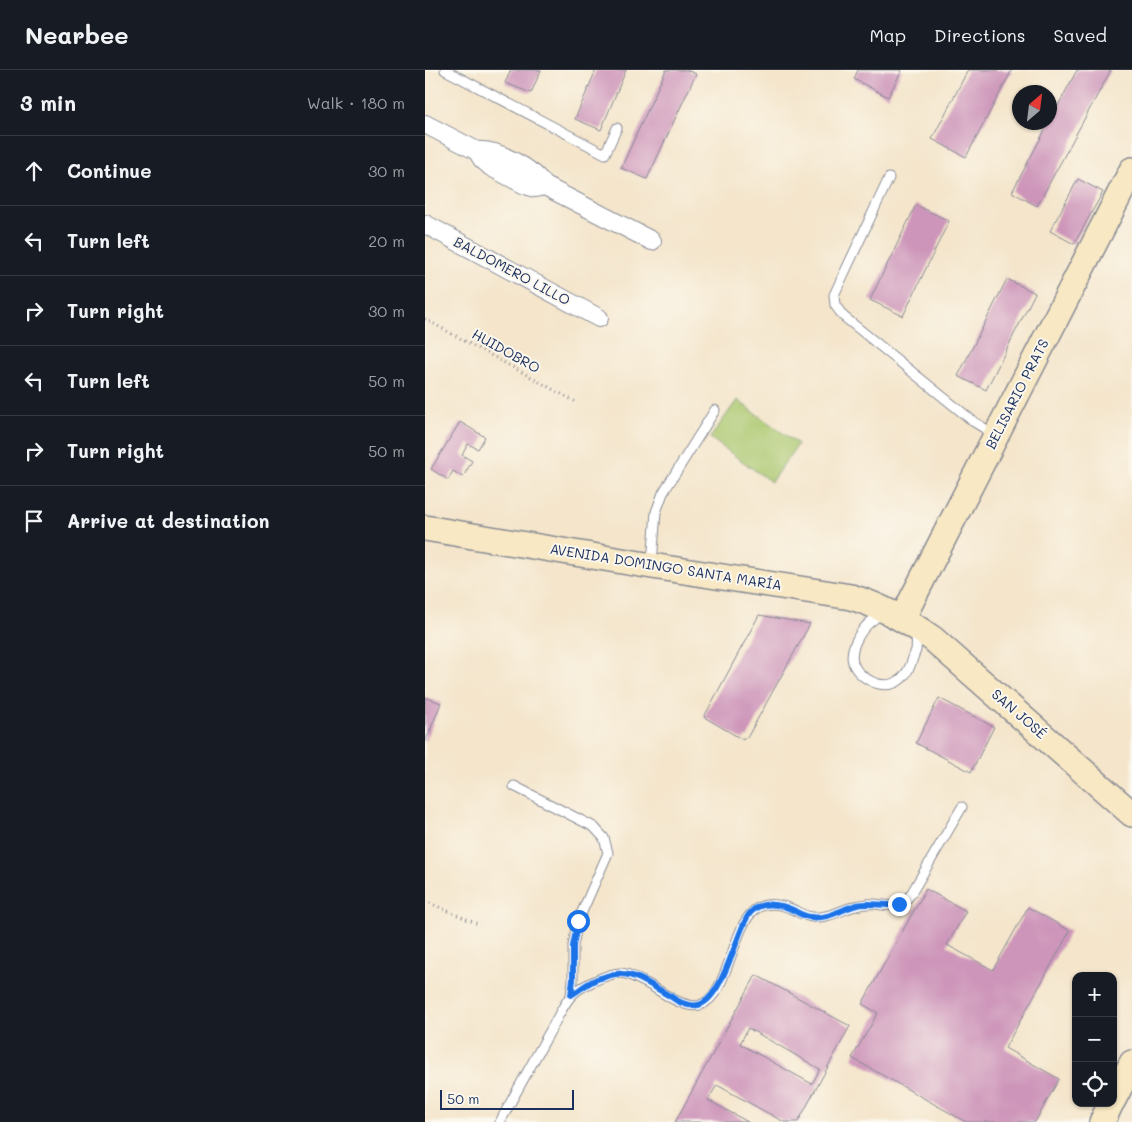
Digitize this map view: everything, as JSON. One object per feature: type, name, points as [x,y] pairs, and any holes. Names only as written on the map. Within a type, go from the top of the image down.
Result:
[{"type":"main road","name":"BELISARIO PRATS","points":[[903,619],[1132,170]]},
{"type":"main road","name":"AVENIDA DOMINGO SANTA MARÍA","points":[[425,528],[652,566],[851,596],[877,605],[903,619]]},
{"type":"main road","name":"SAN JOSÉ","points":[[903,619],[933,639],[1132,814]]},
{"type":"main road","points":[[1117,1092],[1132,1063]]},
{"type":"main road","points":[[1102,1122],[1109,1107]]},
{"type":"street","points":[[425,124],[477,151],[492,152],[531,170],[545,186],[652,241]]},
{"type":"street","name":"BALDOMERO LILLO","points":[[425,224],[599,318]]},
{"type":"lane","points":[[445,70],[605,154],[617,128]]},
{"type":"lane","points":[[889,178],[834,295],[835,305],[843,316],[974,422],[996,435]]},
{"type":"lane","points":[[652,566],[656,512],[663,492],[715,410]]},
{"type":"lane","points":[[903,619],[916,650],[910,667],[905,675],[894,684],[881,685],[870,681],[861,675],[853,664],[853,648],[859,634],[873,620],[903,619]]},
{"type":"lane","points":[[500,1122],[571,995],[573,946],[578,921],[608,853],[604,838],[594,827],[513,786]]},
{"type":"lane","points":[[571,995],[595,980],[621,973],[652,986],[680,1003],[693,1006],[704,1003],[715,992],[750,912],[760,906],[781,906],[793,909],[801,915],[824,917],[857,905],[891,906],[899,904],[911,894],[962,808]]},
{"type":"path","name":"HUIDOBRO","points":[[425,319],[576,402]]},
{"type":"path","points":[[425,900],[480,925]]},
{"type":"green space","points":[[737,400],[798,444],[771,482],[710,438]]},
{"type":"building","points":[[511,70],[541,70],[531,93],[505,83]]},
{"type":"building","points":[[596,70],[626,70],[601,130],[575,119]]},
{"type":"building","points":[[666,70],[687,70],[696,74],[647,179],[621,168]]},
{"type":"building","points":[[858,70],[902,70],[888,97],[854,79]]},
{"type":"building","points":[[968,70],[1012,70],[966,157],[932,139]]},
{"type":"building","points":[[1077,70],[1111,70],[1037,206],[1012,192],[1045,130],[1057,130],[1057,108]]},
{"type":"building","points":[[1078,179],[1103,192],[1074,244],[1050,231]]},
{"type":"building","points":[[916,205],[949,221],[903,316],[870,300]]},
{"type":"building","points":[[1007,279],[1035,293],[986,390],[958,376]]},
{"type":"building","points":[[460,422],[485,437],[478,449],[468,444],[462,455],[472,461],[463,477],[453,471],[448,480],[431,469]]},
{"type":"building","points":[[759,615],[810,624],[747,738],[745,737],[743,740],[704,717]]},
{"type":"building","points":[[425,697],[441,703],[425,743]]},
{"type":"building","points":[[939,698],[994,727],[971,772],[916,743]]},
{"type":"building","points":[[926,889],[966,911],[947,945],[993,970],[1028,907],[1070,931],[1005,1048],[1059,1079],[1035,1122],[966,1122],[852,1058],[878,1013],[862,1004]]},
{"type":"building","points":[[756,975],[850,1026],[798,1122],[784,1122],[717,1085],[708,1100],[748,1122],[675,1122]],"holes":[[[748,1028],[820,1069],[812,1084],[740,1044]]]},
{"type":"route","points":[[578,921],[573,946],[571,995],[595,980],[621,973],[652,986],[680,1003],[693,1006],[709,1000],[715,992],[750,912],[760,906],[781,906],[793,909],[801,915],[824,917],[857,905],[891,906],[899,904]]}]
